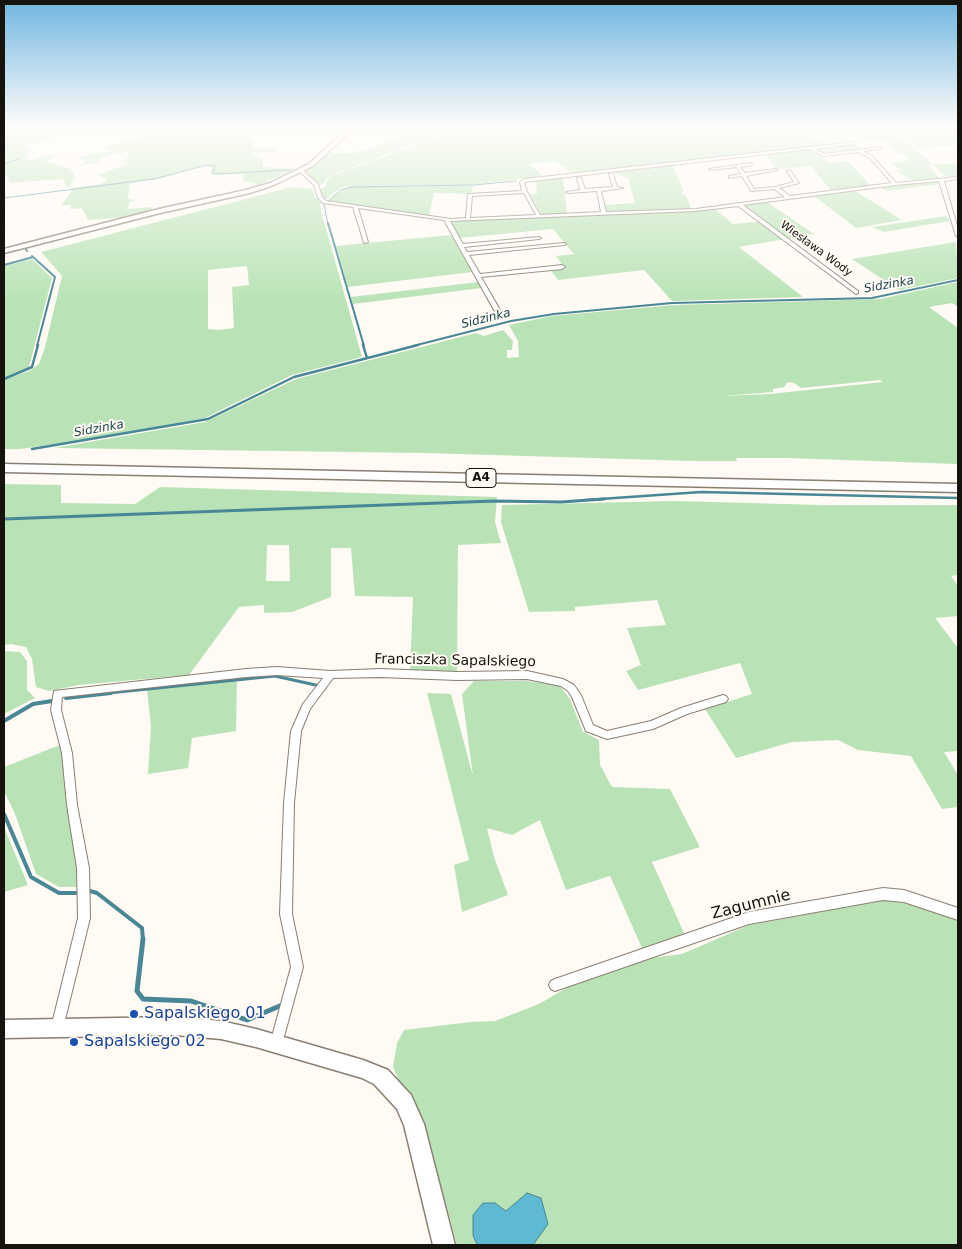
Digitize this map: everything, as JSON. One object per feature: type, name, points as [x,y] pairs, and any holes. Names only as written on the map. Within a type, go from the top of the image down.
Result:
[{"type":"highway","name":"A4","points":[[4,460],[958,480]]},
{"type":"highway","name":"A4","points":[[4,468],[958,488]]},
{"type":"main road","points":[[4,251],[159,211],[248,192],[268,185]]},
{"type":"main road","points":[[4,1029],[175,1026],[221,1030],[363,1069],[381,1077],[404,1102],[414,1124],[444,1245]]},
{"type":"street","points":[[314,185],[320,198],[325,202],[446,219],[696,210],[885,185]]},
{"type":"street","points":[[523,185],[539,217]]},
{"type":"street","points":[[582,185],[583,191]]},
{"type":"street","points":[[568,192],[618,188],[617,185]]},
{"type":"street","points":[[750,185],[753,190],[787,185]]},
{"type":"street","points":[[943,185],[958,236]]},
{"type":"street","points":[[775,188],[790,198]]},
{"type":"street","points":[[599,190],[604,214]]},
{"type":"street","points":[[468,219],[470,195],[525,192]]},
{"type":"street","name":"Wiesława Wody","points":[[740,205],[856,292]]},
{"type":"street","points":[[355,207],[366,242]]},
{"type":"street","points":[[446,219],[497,310]]},
{"type":"street","points":[[461,246],[539,238]]},
{"type":"street","points":[[466,254],[564,244]]},
{"type":"street","points":[[478,276],[562,267]]},
{"type":"street","name":"Franciszka Sapalskiego","points":[[57,1028],[84,918],[83,868],[72,805],[67,753],[56,710],[57,694],[277,671],[330,675],[479,676],[528,674],[563,683],[571,688],[576,695],[589,728],[594,732],[607,735],[653,726],[684,710],[723,699]]},
{"type":"street","points":[[276,1044],[297,967],[286,914],[290,825],[289,803],[296,731],[306,707],[330,675]]},
{"type":"street","name":"Zagumnie","points":[[555,985],[749,918],[883,894],[904,896],[958,914]]},
{"type":"green space","points":[[92,185],[130,185],[128,199],[135,200],[129,202],[128,209],[149,207],[152,209],[148,212],[128,217],[88,220],[82,208],[70,209],[71,205],[62,205],[73,188]]},
{"type":"green space","points":[[434,185],[346,186],[334,192],[325,200],[320,190],[326,186]]},
{"type":"green space","points":[[536,185],[564,185],[567,214],[542,215],[530,194],[537,194]]},
{"type":"green space","points":[[630,185],[681,185],[684,192],[680,193],[686,196],[692,210],[606,212],[604,205],[635,203]]},
{"type":"green space","points":[[827,185],[871,186],[832,192]]},
{"type":"green space","points":[[895,185],[930,185],[887,191],[880,187]]},
{"type":"green space","points":[[292,187],[312,189],[315,197],[321,203],[320,207],[362,357],[292,375],[205,418],[98,438],[20,449],[4,449],[4,380],[29,371],[39,364],[45,347],[62,276],[41,252]],"holes":[[[247,266],[249,285],[232,287],[234,328],[208,329],[208,270]]]},
{"type":"green space","points":[[349,187],[473,187],[471,193],[474,194],[434,193],[429,215],[329,202],[336,194]]},
{"type":"green space","points":[[855,191],[902,220],[856,228],[814,196]]},
{"type":"green space","points":[[767,202],[814,234],[739,247],[803,297],[672,301],[644,270],[558,280],[550,269],[564,267],[556,256],[574,254],[553,229],[459,238],[450,223],[458,221],[716,210],[733,224],[764,221],[745,205]]},
{"type":"green space","points":[[946,216],[950,221],[884,232],[872,227]]},
{"type":"green space","points":[[451,235],[472,272],[348,287],[336,246]]},
{"type":"green space","points":[[956,242],[958,278],[899,290],[852,259]]},
{"type":"green space","points":[[32,259],[52,278],[29,367],[4,378],[4,266]]},
{"type":"green space","points":[[478,282],[482,288],[353,304],[351,297]]},
{"type":"green space","points":[[958,282],[958,307],[952,303],[929,307],[958,328],[958,464],[788,458],[736,458],[737,461],[693,461],[425,453],[54,448],[205,422],[296,379],[476,333],[484,336],[503,330],[513,341],[512,350],[507,350],[507,358],[519,357],[518,341],[509,325],[552,316],[674,305],[880,299]],"holes":[[[880,380],[883,382],[770,394],[721,396],[773,392],[773,389],[784,387],[788,382],[794,383],[801,388]]]},
{"type":"green space","points":[[4,484],[61,485],[61,503],[135,504],[160,487],[497,497],[495,522],[501,543],[458,545],[457,673],[410,672],[413,597],[355,596],[351,548],[331,548],[331,597],[292,612],[264,613],[264,605],[239,607],[189,675],[79,685],[49,691],[36,687],[32,659],[26,647],[11,644],[4,645]],"holes":[[[267,545],[289,545],[290,581],[266,581]]]},
{"type":"green space","points":[[675,501],[821,505],[958,505],[958,575],[951,576],[958,586],[958,616],[935,618],[958,648],[958,751],[944,752],[958,775],[958,807],[942,809],[911,756],[858,750],[838,740],[792,742],[736,758],[705,709],[752,694],[740,663],[638,690],[626,671],[641,665],[627,628],[666,625],[657,600],[575,607],[575,611],[529,612],[501,522],[502,505]]},
{"type":"green space","points":[[4,651],[20,652],[27,661],[27,690],[35,698],[4,714]]},
{"type":"green space","points":[[237,680],[236,731],[192,738],[188,768],[148,774],[151,726],[147,690]]},
{"type":"green space","points":[[474,681],[526,681],[559,685],[570,699],[583,732],[599,740],[600,765],[612,787],[670,789],[700,847],[652,862],[685,935],[642,948],[610,876],[566,890],[540,820],[512,835],[487,828],[494,857],[508,895],[462,912],[454,865],[469,860],[427,693],[451,694],[473,776],[462,694]]},
{"type":"green space","points":[[60,745],[65,762],[79,887],[59,887],[36,874],[15,814],[4,791],[4,767]]},
{"type":"green space","points":[[4,827],[28,885],[4,892]]},
{"type":"green space","points":[[886,900],[922,906],[958,917],[958,1245],[457,1245],[436,1167],[393,1067],[397,1043],[404,1030],[495,1021],[539,1004],[575,983],[644,959],[682,954],[749,925]]},
{"type":"water","points":[[527,1193],[541,1198],[548,1224],[533,1245],[477,1245],[473,1235],[473,1215],[483,1203],[495,1203],[506,1211]]},
{"type":"waterway","points":[[4,198],[104,185]]},
{"type":"waterway","points":[[327,202],[341,190],[351,187],[456,185]]},
{"type":"waterway","points":[[324,204],[328,225]]},
{"type":"waterway","points":[[328,223],[364,346]]},
{"type":"waterway","points":[[32,256],[55,277],[37,346]]},
{"type":"waterway","points":[[4,265],[33,257]]},
{"type":"waterway","name":"Sidzinka","points":[[413,346],[511,321],[554,314],[672,303],[872,298],[958,280]]},
{"type":"waterway","points":[[4,379],[32,367],[38,345]]},
{"type":"waterway","points":[[363,345],[367,358]]},
{"type":"waterway","name":"Sidzinka","points":[[32,449],[208,419],[294,377],[418,345]]},
{"type":"waterway","points":[[586,500],[701,492],[958,498]]},
{"type":"waterway","points":[[4,519],[494,501],[561,502],[604,499]]},
{"type":"waterway","points":[[99,694],[275,676],[320,686]]},
{"type":"waterway","points":[[66,698],[111,693]]},
{"type":"waterway","points":[[4,721],[33,704],[52,701]]},
{"type":"waterway","points":[[4,814],[31,877],[59,893],[76,893]]},
{"type":"waterway","points":[[90,891],[97,893],[142,928],[143,939]]},
{"type":"waterway","points":[[143,939],[137,991],[143,999],[191,1001],[247,1020],[282,1005]]},
{"type":"place","name":"Sapalskiego 01","points":[[134,1014]]},
{"type":"place","name":"Sapalskiego 02","points":[[74,1042]]}]
